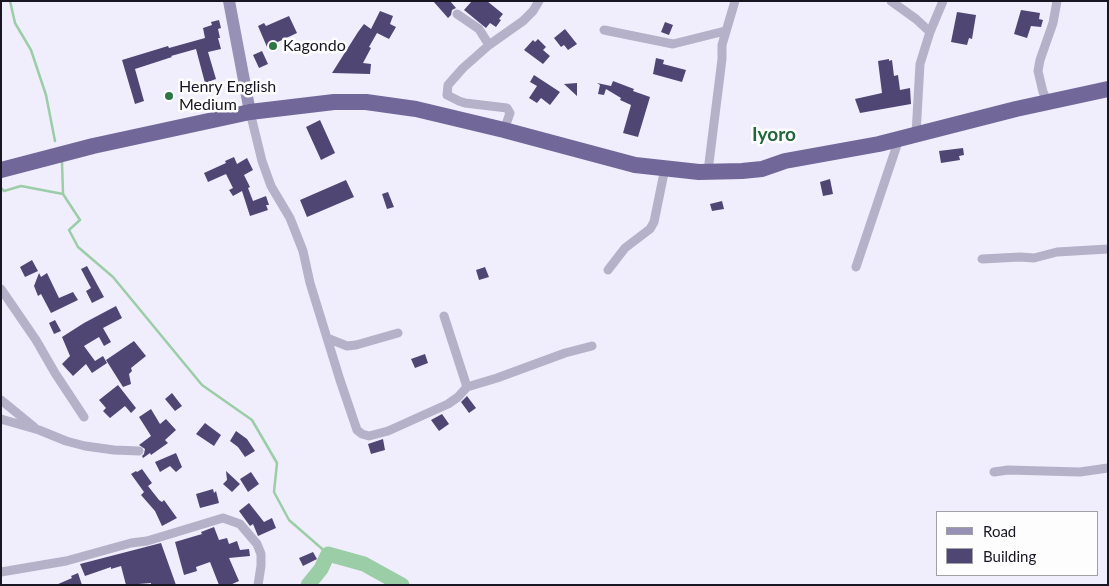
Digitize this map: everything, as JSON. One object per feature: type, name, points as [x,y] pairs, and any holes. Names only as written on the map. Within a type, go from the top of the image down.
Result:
[{"type":"highway","points":[[1,170],[93,146],[250,112],[317,103],[366,102],[416,109],[635,165],[708,171],[762,169],[785,162],[879,144],[1108,89]]},
{"type":"street","points":[[229,1],[250,112],[262,161],[271,186],[290,218],[303,251],[310,283],[357,430],[369,436],[388,431],[448,404],[458,397],[467,386],[497,378],[565,353],[592,346]]},
{"type":"street","points":[[504,130],[510,113],[507,108],[465,103],[447,95],[448,85],[463,68],[533,11],[539,1]]},
{"type":"street","points":[[708,171],[722,59],[722,45],[735,1]]},
{"type":"street","points":[[891,1],[930,32]]},
{"type":"street","points":[[916,134],[920,64],[930,32],[943,1]]},
{"type":"street","points":[[1048,102],[1038,71],[1058,1]]},
{"type":"street","points":[[457,14],[479,29],[490,45]]},
{"type":"street","points":[[604,30],[673,44],[725,31]]},
{"type":"street","points":[[856,267],[899,139]]},
{"type":"street","points":[[608,270],[625,248],[650,228],[654,222],[666,168]]},
{"type":"street","points":[[982,259],[1020,256],[1034,258],[1057,252],[1108,249]]},
{"type":"street","points":[[1,289],[36,340],[84,417]]},
{"type":"street","points":[[444,316],[467,386]]},
{"type":"street","points":[[327,338],[347,346],[398,333]]},
{"type":"street","points":[[1,400],[39,430]]},
{"type":"street","points":[[1,419],[85,446],[114,450],[139,450]]},
{"type":"street","points":[[994,472],[1001,470],[1080,472],[1108,468]]},
{"type":"street","points":[[1,572],[66,561],[160,537],[223,518],[240,524],[257,544],[261,554],[261,566],[256,583]]},
{"type":"building","points":[[433,1],[450,1],[456,8],[452,10],[448,18]]},
{"type":"building","points":[[472,1],[487,1],[503,14],[496,27],[490,23],[486,28],[464,10]]},
{"type":"building","points":[[1021,10],[1040,13],[1039,19],[1043,20],[1041,27],[1031,26],[1027,38],[1014,34]]},
{"type":"building","points":[[380,11],[393,16],[390,24],[396,27],[389,39],[377,33],[369,47],[371,48],[363,63],[371,64],[370,74],[332,73],[364,24],[371,29]]},
{"type":"building","points":[[957,12],[976,15],[972,39],[969,38],[967,45],[951,42]]},
{"type":"building","points":[[289,16],[297,33],[267,47],[258,26],[264,23],[266,26]]},
{"type":"building","points":[[219,20],[221,28],[218,29],[220,38],[218,38],[221,49],[208,52],[216,79],[205,83],[196,49],[171,56],[135,69],[144,101],[135,104],[122,60],[168,46],[169,48],[205,38],[203,28],[212,25],[211,22]]},
{"type":"building","points":[[665,22],[673,25],[669,35],[661,32]]},
{"type":"building","points":[[565,29],[577,44],[568,50],[564,45],[561,47],[554,38]]},
{"type":"building","points":[[538,39],[546,47],[543,50],[550,56],[543,64],[524,50],[533,40],[535,42]]},
{"type":"building","points":[[262,51],[268,64],[259,68],[253,55]]},
{"type":"building","points":[[656,58],[664,60],[663,64],[686,70],[682,82],[653,74]]},
{"type":"building","points":[[889,59],[889,61],[892,60],[894,76],[898,75],[900,90],[910,88],[911,104],[860,113],[855,99],[882,93],[878,61]]},
{"type":"building","points":[[534,75],[560,92],[550,105],[541,98],[537,103],[529,98],[537,86],[530,82]]},
{"type":"building","points":[[613,81],[650,97],[638,137],[623,133],[631,105],[620,100],[621,98],[606,89],[604,95],[598,94],[600,85],[597,83],[611,86]]},
{"type":"building","points":[[577,83],[577,96],[564,84]]},
{"type":"building","points":[[320,120],[335,153],[321,160],[306,127]]},
{"type":"building","points":[[963,148],[964,155],[959,156],[960,160],[941,163],[939,151]]},
{"type":"building","points":[[234,157],[237,164],[247,158],[253,170],[244,175],[250,187],[248,188],[253,201],[266,196],[269,205],[266,205],[268,210],[250,216],[242,191],[233,196],[229,190],[233,188],[226,174],[208,182],[204,173],[226,163],[225,161]]},
{"type":"building","points":[[830,179],[833,194],[823,196],[820,182]]},
{"type":"building","points":[[346,180],[354,197],[307,217],[300,200]]},
{"type":"building","points":[[388,192],[394,207],[387,209],[382,194]]},
{"type":"building","points":[[722,201],[724,209],[712,211],[710,204]]},
{"type":"building","points":[[32,260],[38,271],[25,277],[20,267]]},
{"type":"building","points":[[87,266],[104,297],[92,303],[86,291],[91,288],[81,269]]},
{"type":"building","points":[[485,267],[489,277],[479,280],[476,270]]},
{"type":"building","points":[[39,273],[41,277],[47,273],[59,298],[73,292],[78,300],[51,313],[41,294],[38,296],[34,286]]},
{"type":"building","points":[[116,306],[122,318],[103,328],[111,342],[104,346],[99,337],[84,346],[95,361],[103,356],[107,363],[92,373],[86,364],[73,376],[62,364],[70,356],[62,337]]},
{"type":"building","points":[[55,320],[61,331],[54,334],[49,323]]},
{"type":"building","points":[[134,341],[146,356],[131,368],[132,371],[129,374],[131,384],[123,387],[106,360]]},
{"type":"building","points":[[425,354],[428,363],[415,368],[411,359]]},
{"type":"building","points":[[118,385],[136,408],[131,413],[125,406],[110,418],[103,411],[106,408],[99,400]]},
{"type":"building","points":[[172,393],[182,406],[175,411],[165,399]]},
{"type":"building","points":[[467,396],[476,408],[469,413],[461,402]]},
{"type":"building","points":[[151,409],[160,424],[166,419],[176,430],[165,440],[168,443],[151,455],[150,453],[143,458],[145,449],[139,445],[151,436],[139,417]]},
{"type":"building","points":[[442,414],[449,424],[439,431],[431,420]]},
{"type":"building","points":[[205,423],[221,435],[214,446],[196,434]]},
{"type":"building","points":[[236,431],[247,439],[255,451],[245,457],[238,447],[230,441]]},
{"type":"building","points":[[383,439],[385,450],[371,454],[368,444]]},
{"type":"building","points":[[176,453],[182,467],[176,472],[170,466],[160,472],[155,462]]},
{"type":"building","points":[[142,469],[152,483],[148,486],[159,500],[162,502],[164,500],[177,518],[162,526],[155,511],[141,495],[144,492],[131,474]]},
{"type":"building","points":[[226,471],[240,484],[232,492],[223,484],[227,480]]},
{"type":"building","points":[[251,472],[259,484],[248,492],[240,479]]},
{"type":"building","points":[[213,489],[214,493],[216,491],[219,503],[200,508],[196,494]]},
{"type":"building","points":[[249,503],[264,522],[272,518],[276,528],[258,536],[253,524],[250,526],[239,511]]},
{"type":"building","points":[[214,527],[219,540],[227,538],[229,544],[237,541],[240,550],[249,549],[250,556],[229,558],[239,581],[230,585],[219,585],[210,562],[196,567],[197,571],[184,575],[175,542],[202,534],[201,532]]},
{"type":"building","points":[[161,543],[176,585],[151,585],[151,583],[126,585],[121,566],[111,569],[111,567],[85,576],[80,564]]},
{"type":"building","points":[[313,552],[317,559],[303,566],[299,558]]},
{"type":"building","points":[[78,573],[82,585],[56,585],[72,578],[71,576]]},
{"type":"waterway","points":[[10,1],[15,23],[31,50],[46,95],[55,141]]},
{"type":"waterway","points":[[62,162],[63,194],[80,220],[69,230],[78,247],[113,277],[202,385],[252,420],[277,463],[274,492],[289,520],[328,554]]},
{"type":"waterway","points":[[1,188],[4,191],[21,186],[63,194]]},
{"type":"waterway","points":[[308,585],[321,569],[328,554],[364,564],[402,585]]},
{"type":"place","name":"Kagondo","points":[[273,46]]},
{"type":"place","name":"Henry English Medium","points":[[169,96]]},
{"type":"district","name":"Iyoro","points":[[774,135]]}]
